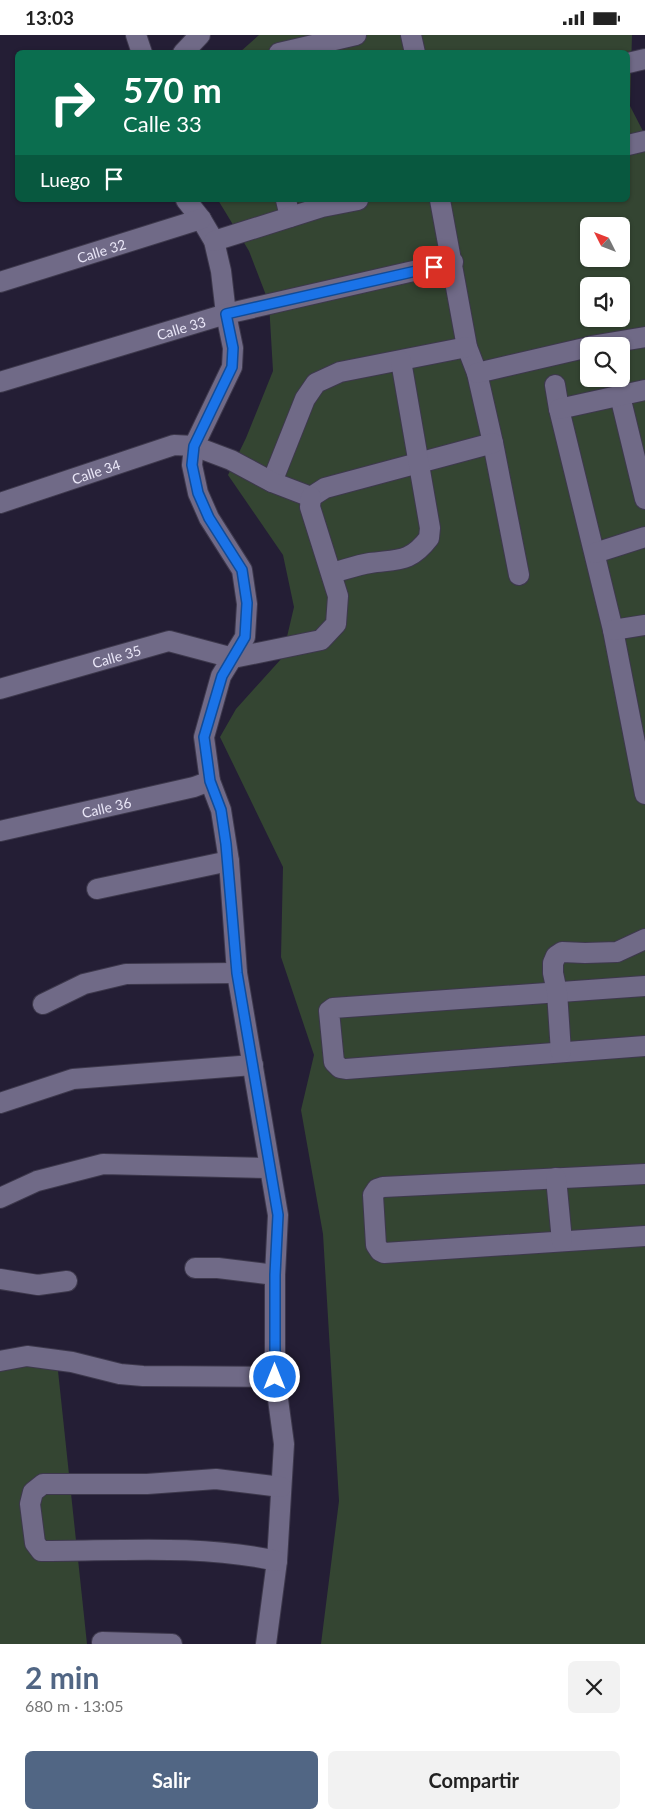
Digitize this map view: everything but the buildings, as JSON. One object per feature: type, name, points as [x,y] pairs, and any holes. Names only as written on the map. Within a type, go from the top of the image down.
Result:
[{"type":"street","points":[[136,35],[141,50]]},
{"type":"street","points":[[186,50],[200,35]]},
{"type":"street","points":[[304,50],[328,47],[356,35]]},
{"type":"street","points":[[411,35],[414,50]]},
{"type":"street","points":[[630,63],[645,59]]},
{"type":"street","points":[[630,145],[645,141]]},
{"type":"street","points":[[188,202],[202,219],[214,241],[221,271],[226,314],[233,348],[232,367],[194,446],[192,465],[198,493],[209,518],[242,570],[247,603],[245,637],[222,676],[204,737],[210,781],[221,810],[229,861],[237,973],[278,1215],[275,1275],[275,1377],[284,1444],[277,1561],[266,1644]]},
{"type":"street","points":[[214,241],[288,209],[322,207],[348,202]]},
{"type":"street","points":[[440,202],[467,347],[476,373],[493,443],[519,575]]},
{"type":"street","name":"Calle 32","points":[[0,282],[202,219]]},
{"type":"street","name":"Calle 33","points":[[0,382],[226,314],[452,263]]},
{"type":"street","points":[[630,339],[645,337]]},
{"type":"street","points":[[272,481],[305,399],[316,383],[340,372],[467,347]]},
{"type":"street","points":[[476,373],[580,348]]},
{"type":"street","points":[[332,573],[368,563],[400,560],[413,554],[429,538],[430,528],[401,361]]},
{"type":"street","points":[[555,385],[559,409],[595,553],[642,757],[645,794]]},
{"type":"street","points":[[559,409],[645,390]]},
{"type":"street","points":[[620,396],[645,499]]},
{"type":"street","points":[[311,497],[325,488],[493,443]]},
{"type":"street","name":"Calle 34","points":[[0,503],[174,445],[194,446]]},
{"type":"street","points":[[194,446],[231,460],[272,481],[311,497]]},
{"type":"street","points":[[233,658],[322,640],[336,624],[338,596],[310,507],[311,497]]},
{"type":"street","points":[[595,553],[645,537]]},
{"type":"street","points":[[612,630],[645,625]]},
{"type":"street","name":"Calle 35","points":[[0,689],[169,641],[233,658]]},
{"type":"street","name":"Calle 36","points":[[0,831],[194,787],[210,781]]},
{"type":"street","points":[[97,889],[229,861]]},
{"type":"street","points":[[560,1052],[557,992],[553,973],[553,963],[556,956],[562,952],[617,952],[645,939]]},
{"type":"street","points":[[43,1004],[84,983],[126,974],[237,973]]},
{"type":"street","points":[[645,986],[333,1008],[329,1011],[334,1062],[340,1068],[645,1045]]},
{"type":"street","points":[[0,1103],[73,1079],[253,1065]]},
{"type":"street","points":[[0,1198],[37,1181],[103,1164],[269,1167]]},
{"type":"street","points":[[645,1174],[383,1187],[377,1189],[372,1195],[376,1245],[384,1253],[645,1236]]},
{"type":"street","points":[[556,1178],[562,1241]]},
{"type":"street","points":[[195,1268],[218,1268],[275,1275]]},
{"type":"street","points":[[0,1279],[38,1285],[66,1281]]},
{"type":"street","points":[[0,1361],[27,1356],[72,1362],[120,1374],[143,1377],[275,1377]]},
{"type":"street","points":[[277,1561],[238,1554],[198,1551],[41,1551],[35,1543],[30,1504],[33,1492],[43,1484],[147,1484],[216,1479],[281,1487]]},
{"type":"street","points":[[102,1642],[172,1644]]},
{"type":"green space","points":[[259,35],[632,35],[630,106],[630,50],[242,50]]},
{"type":"green space","points":[[630,106],[645,135],[645,1644],[321,1644],[339,1501],[323,1234],[301,1110],[314,1055],[281,957],[283,867],[220,737],[236,709],[282,658],[294,607],[283,555],[228,475],[246,438],[273,371],[269,303],[249,251],[219,202],[630,202]]},
{"type":"green space","points":[[56,1352],[87,1644],[0,1644],[0,1361]]},
{"type":"route","points":[[275,1377],[275,1275],[278,1215],[237,973],[229,861],[221,810],[210,781],[204,737],[222,676],[245,637],[247,603],[242,570],[209,518],[198,493],[192,465],[194,446],[232,367],[233,348],[226,314],[434,267]]}]
